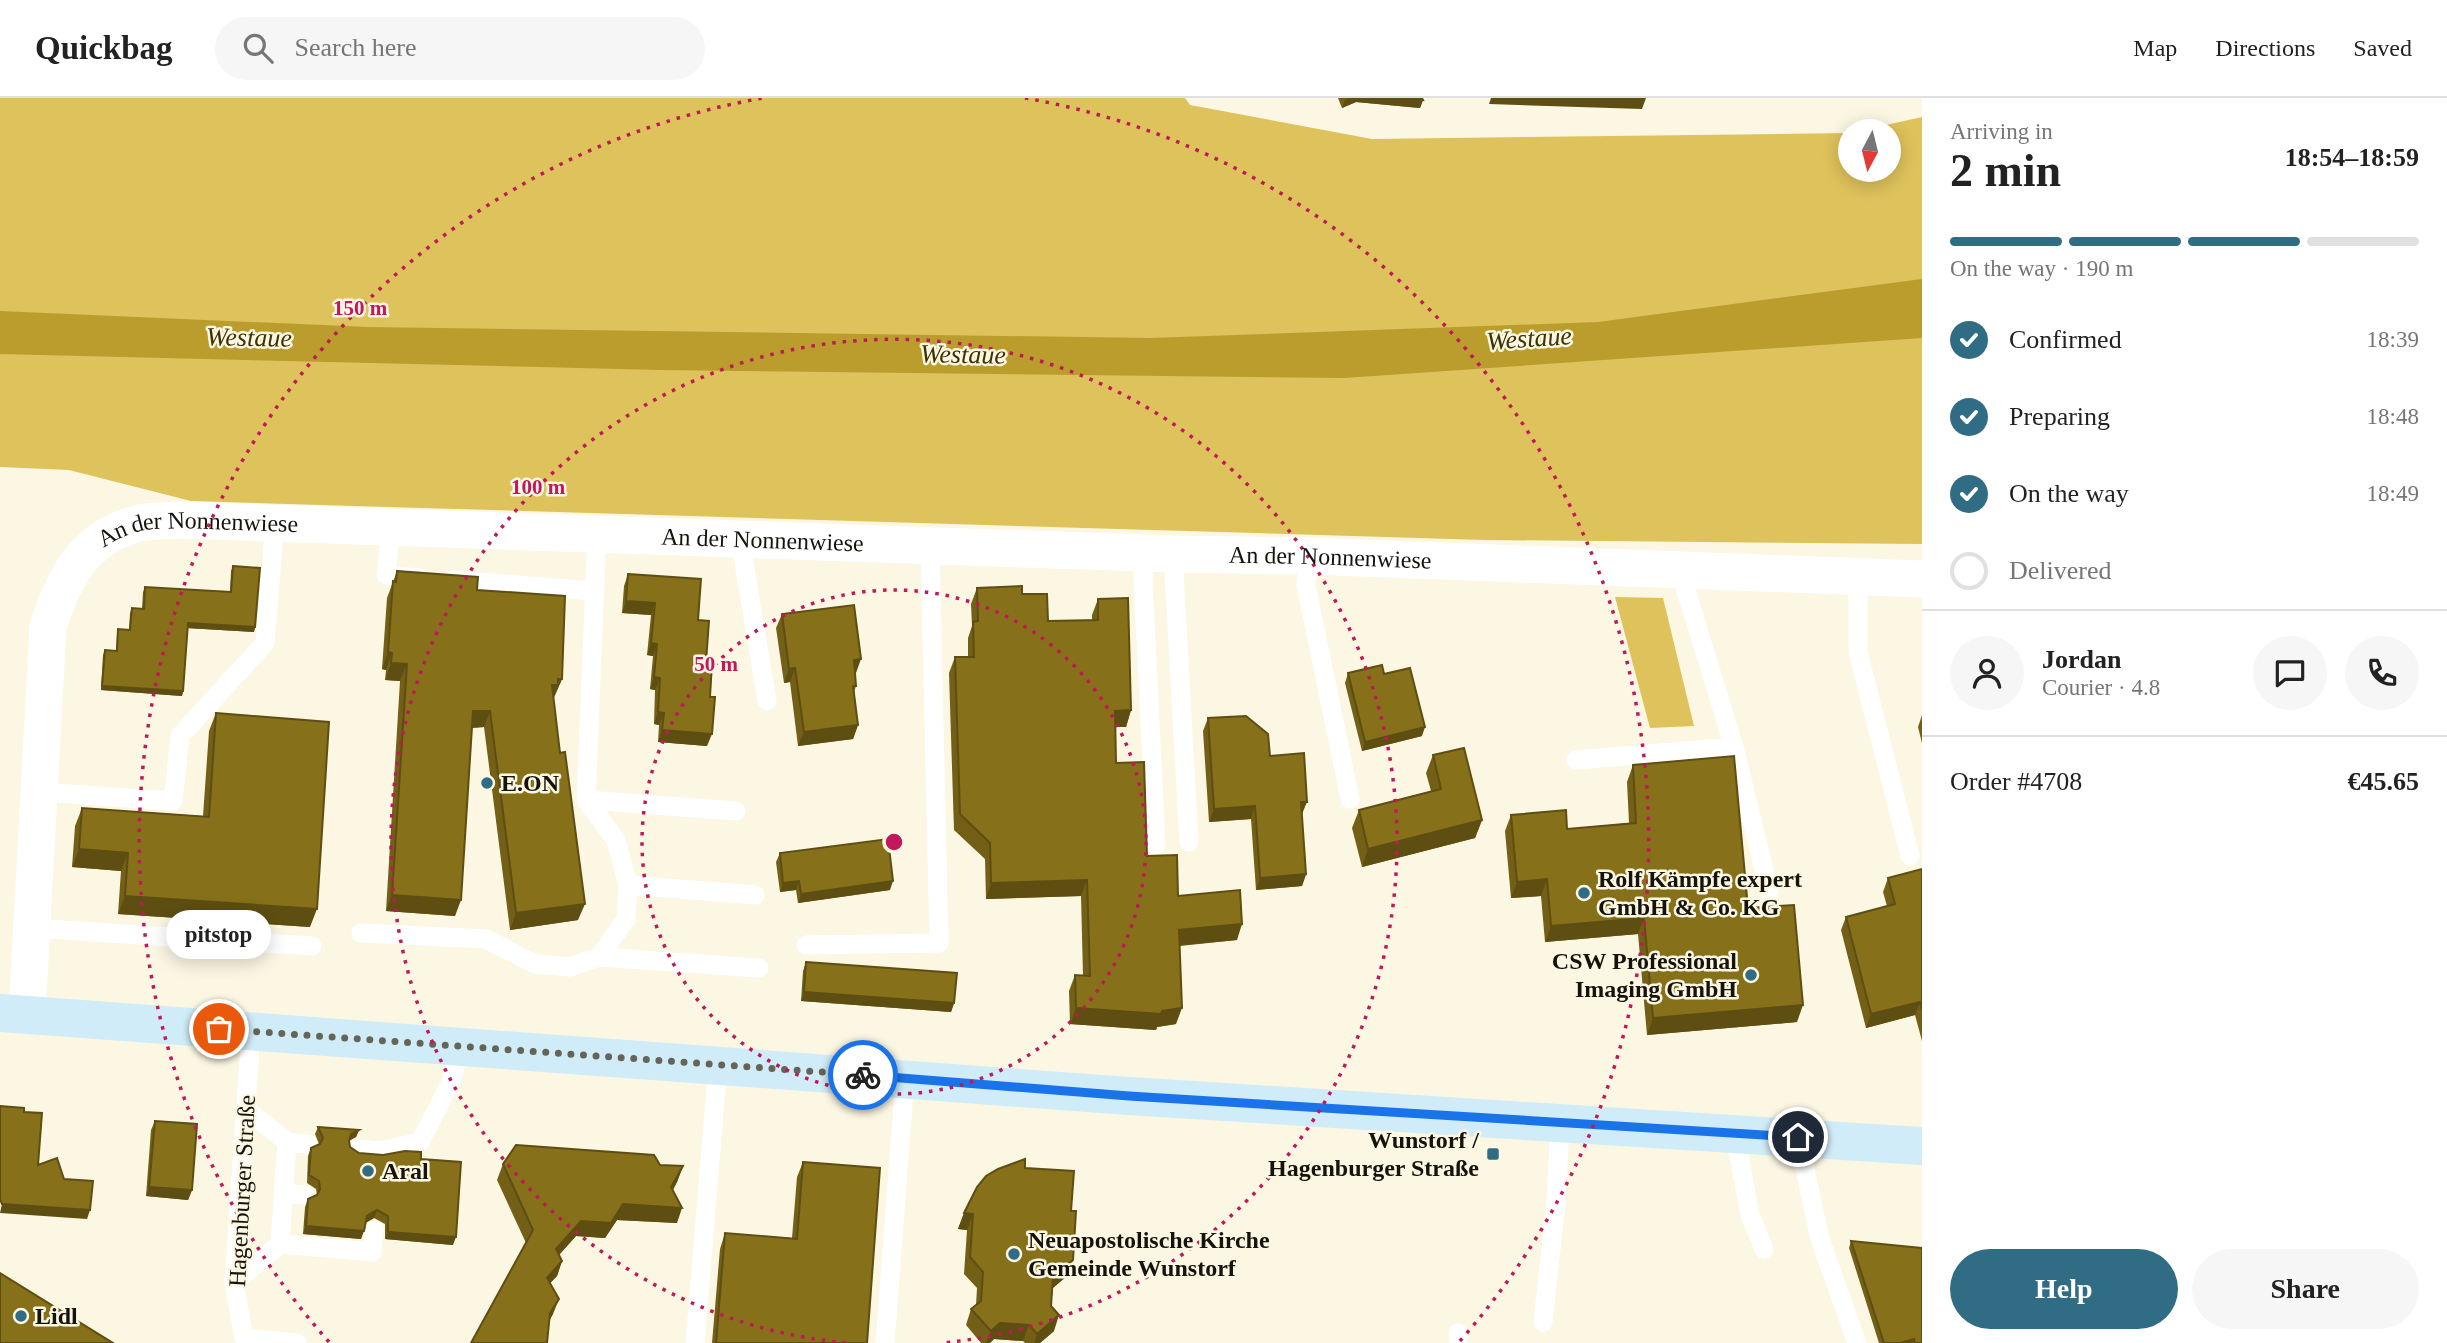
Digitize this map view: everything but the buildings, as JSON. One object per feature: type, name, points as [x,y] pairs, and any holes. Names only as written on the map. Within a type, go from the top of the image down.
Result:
[{"type":"main road","points":[[13,1014],[1129,1096],[1922,1146]]},
{"type":"street","name":"An der Nonnenwiese","points":[[13,1014],[32,928],[48,627],[56,602],[78,561],[103,537],[138,523],[180,520],[597,533],[1922,579]]},
{"type":"lane","points":[[39,792],[173,801],[180,736],[265,643],[275,523]]},
{"type":"lane","points":[[391,527],[386,575],[594,591]]},
{"type":"lane","points":[[597,533],[586,800],[616,840],[628,885],[626,919],[599,957]]},
{"type":"lane","points":[[740,538],[768,701]]},
{"type":"lane","points":[[806,945],[939,943],[930,545]]},
{"type":"lane","points":[[1158,553],[1189,842]]},
{"type":"lane","points":[[1156,845],[1143,580],[1158,553]]},
{"type":"lane","points":[[1309,556],[1306,585],[1350,799]]},
{"type":"lane","points":[[1680,571],[1734,747],[1769,890]]},
{"type":"lane","points":[[1858,577],[1858,652],[1910,856]]},
{"type":"lane","points":[[1576,760],[1734,747]]},
{"type":"lane","points":[[586,800],[736,811]]},
{"type":"lane","points":[[628,885],[755,895]]},
{"type":"lane","points":[[32,928],[312,946]]},
{"type":"lane","points":[[361,933],[486,939],[535,964],[570,967],[599,957],[759,968]]},
{"type":"lane","name":"Hagenburger Straße","points":[[251,1031],[234,1283],[244,1338],[296,1343]]},
{"type":"lane","points":[[358,1149],[380,1154],[420,1142],[452,1080],[459,1047]]},
{"type":"lane","points":[[695,1343],[718,1065]]},
{"type":"lane","points":[[885,1343],[905,1078]]},
{"type":"lane","points":[[246,1109],[286,1142],[308,1144]]},
{"type":"lane","points":[[1543,1322],[1556,1203],[1560,1122]]},
{"type":"lane","points":[[1735,1134],[1750,1215],[1765,1249]]},
{"type":"lane","points":[[1798,1137],[1820,1239],[1857,1343]]},
{"type":"lane","points":[[280,1244],[286,1142]]},
{"type":"lane","points":[[283,1193],[304,1195]]},
{"type":"lane","points":[[234,1283],[280,1244],[372,1252],[374,1230]]},
{"type":"shaded area","points":[[0,98],[1185,98],[1190,105],[1372,139],[1838,133],[1838,182],[1901,182],[1901,122],[1922,117],[1922,544],[1484,540],[191,501],[69,470],[0,467]]},
{"type":"shaded area","points":[[1615,597],[1663,598],[1694,726],[1650,728]]},
{"type":"water","name":"Westaue","points":[[1922,279],[1922,338],[1344,378],[660,370],[0,354],[0,311],[368,327],[1150,338],[1598,322]]},
{"type":"way so far","points":[[219,1029],[863,1075]]},
{"type":"place","name":"E.ON","points":[[487,783]]},
{"type":"place","name":"Rolf Kämpfe expert GmbH & Co. KG","points":[[1584,893]]},
{"type":"place","name":"CSW Professional Imaging GmbH","points":[[1751,975]]},
{"type":"place","name":"pitstop","points":[[219,1029]]},
{"type":"place","name":"Wunstorf / Hagenburger Straße","points":[[1493,1154]]},
{"type":"place","name":"Aral","points":[[368,1171]]},
{"type":"place","name":"Neuapostolische Kirche Gemeinde Wunstorf","points":[[1014,1254]]},
{"type":"place","name":"Lidl","points":[[21,1316]]},
{"type":"route","points":[[863,1075],[1129,1096],[1798,1137]]}]
